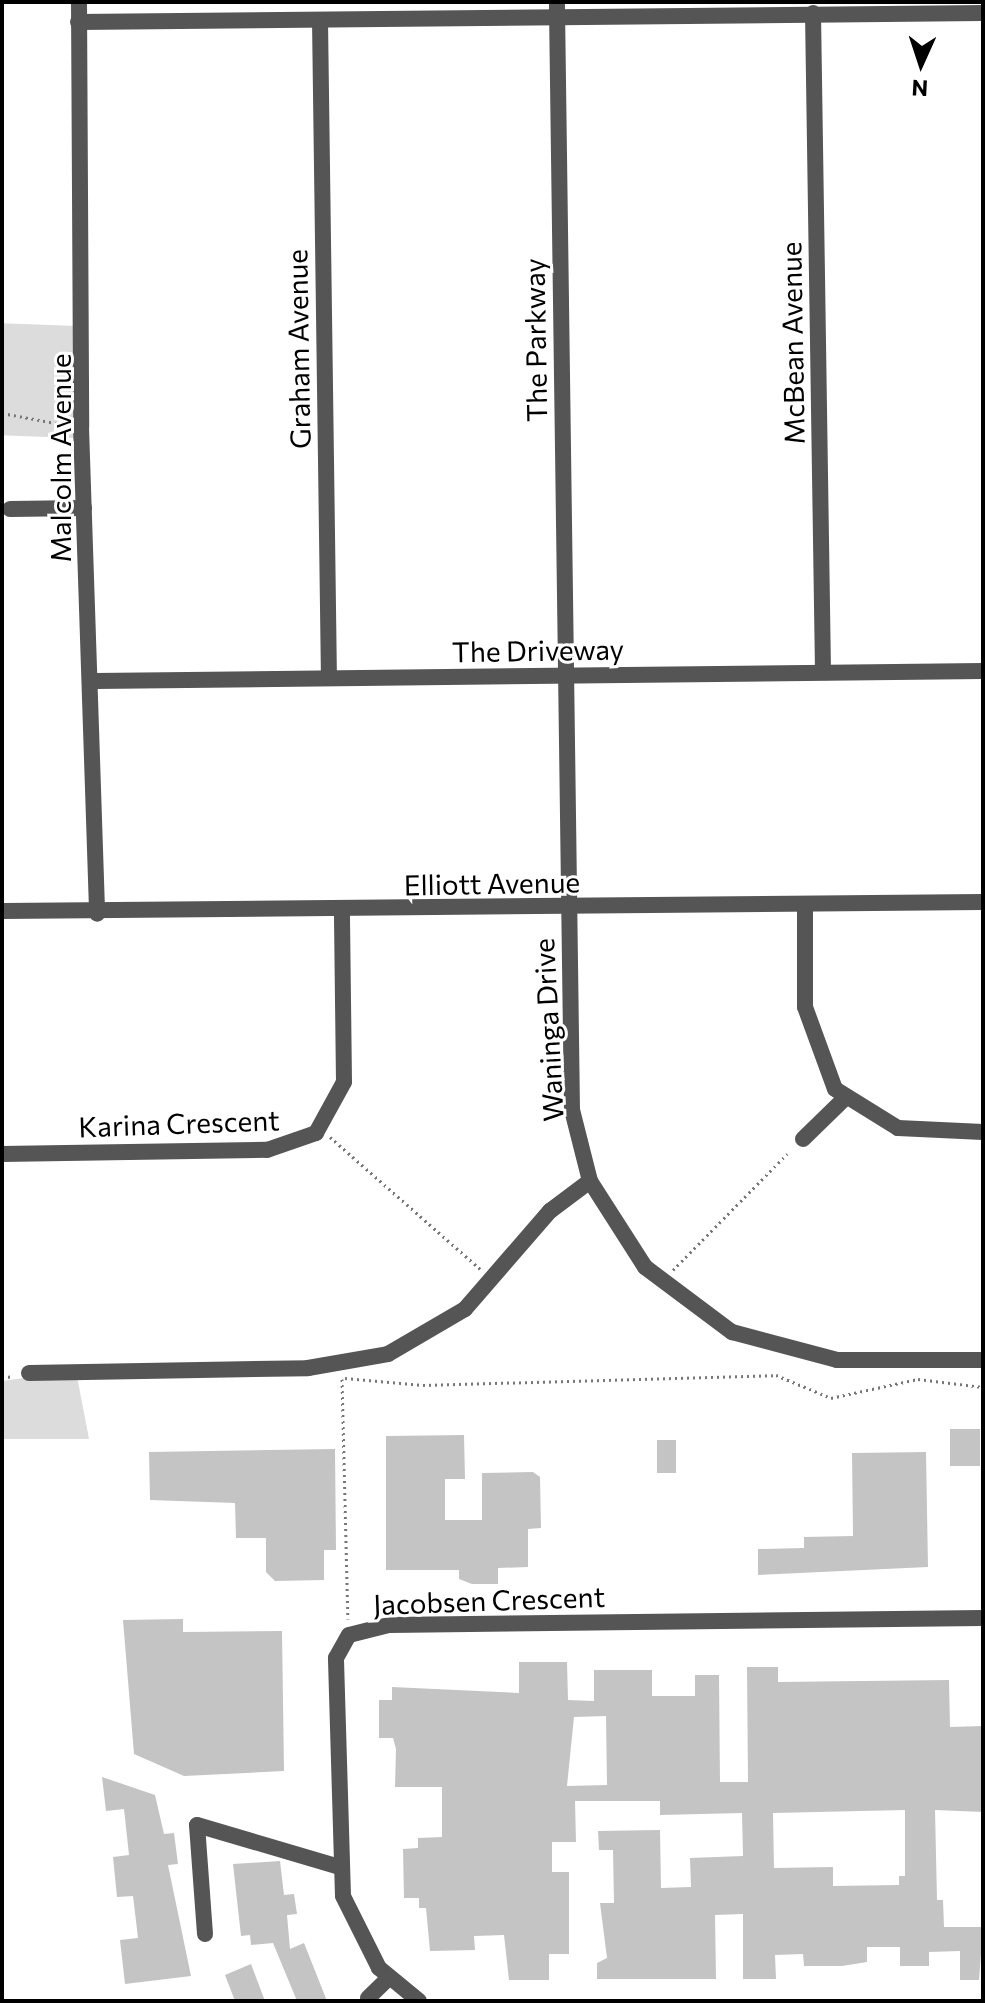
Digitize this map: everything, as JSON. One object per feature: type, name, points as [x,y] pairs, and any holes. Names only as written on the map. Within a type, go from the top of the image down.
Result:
[{"type":"street","name":"Malcolm Avenue","points":[[79,2],[81,427],[95,681],[97,914]]},
{"type":"street","points":[[78,22],[320,20],[557,10],[983,13]]},
{"type":"street","name":"The Parkway","points":[[557,10],[566,677]]},
{"type":"street","name":"McBean Avenue","points":[[813,13],[823,672]]},
{"type":"street","name":"Graham Avenue","points":[[320,20],[329,678]]},
{"type":"street","points":[[10,509],[84,508]]},
{"type":"street","name":"The Driveway","points":[[95,681],[983,671]]},
{"type":"street","name":"Waninga Drive","points":[[566,677],[572,1110],[590,1181],[645,1267],[732,1332],[837,1360],[983,1360]]},
{"type":"street","name":"Elliott Avenue","points":[[2,911],[97,914],[983,902]]},
{"type":"street","points":[[805,905],[810,1032],[826,1075],[844,1099],[906,1130],[983,1132]]},
{"type":"street","name":"Karina Crescent","points":[[2,1154],[267,1150],[302,1143],[320,1128],[344,1082],[342,911]]},
{"type":"street","points":[[803,1139],[844,1099]]},
{"type":"street","points":[[29,1373],[341,1371],[435,1333],[495,1282],[550,1211],[590,1181]]},
{"type":"street","name":"Jacobsen Crescent","points":[[419,2001],[389,1978],[352,1922],[340,1867],[336,1658],[349,1635],[389,1625],[983,1618]]},
{"type":"street","points":[[205,1934],[197,1825],[340,1867]]},
{"type":"street","points":[[368,1998],[389,1978]]},
{"type":"path","points":[[2,413],[81,427]]},
{"type":"path","points":[[320,1128],[495,1282]]},
{"type":"path","points":[[671,1273],[787,1154]]},
{"type":"path","points":[[341,1371],[354,1384],[423,1385],[776,1375],[831,1398],[918,1379],[983,1387]]},
{"type":"path","points":[[341,1371],[349,1635]]},
{"type":"shaded area","points":[[2,323],[78,326],[74,438],[2,435]]},
{"type":"shaded area","points":[[76,1371],[89,1439],[2,1439],[2,1381]]},
{"type":"building","points":[[950,1429],[980,1429],[980,1466],[950,1466]]},
{"type":"building","points":[[464,1435],[465,1479],[445,1479],[445,1520],[482,1520],[482,1473],[533,1472],[540,1477],[541,1528],[528,1529],[528,1567],[498,1568],[498,1584],[472,1584],[459,1579],[459,1570],[386,1570],[386,1436]]},
{"type":"building","points":[[657,1440],[676,1440],[676,1473],[657,1473]]},
{"type":"building","points":[[335,1449],[336,1550],[324,1550],[324,1580],[275,1581],[266,1572],[266,1538],[236,1538],[235,1503],[150,1500],[149,1452]]},
{"type":"building","points":[[926,1452],[928,1567],[758,1575],[758,1549],[804,1548],[804,1537],[853,1536],[852,1453]]},
{"type":"building","points":[[183,1619],[183,1632],[282,1631],[284,1771],[184,1776],[134,1754],[123,1620]]},
{"type":"building","points":[[519,1662],[567,1662],[568,1700],[594,1701],[594,1670],[652,1670],[652,1696],[695,1696],[695,1675],[719,1675],[720,1782],[748,1782],[747,1667],[778,1667],[778,1682],[949,1680],[950,1727],[983,1726],[983,1812],[935,1810],[937,1900],[943,1900],[944,1927],[983,1927],[979,1980],[960,1980],[960,1951],[929,1952],[929,1966],[900,1966],[900,1947],[867,1947],[867,1962],[842,1966],[804,1966],[803,1954],[775,1955],[776,1979],[743,1979],[743,1914],[715,1915],[716,1979],[597,1979],[597,1963],[607,1958],[600,1903],[614,1903],[613,1850],[599,1850],[598,1831],[660,1830],[661,1888],[691,1887],[690,1858],[743,1856],[742,1813],[660,1815],[660,1801],[575,1801],[576,1842],[552,1842],[552,1872],[569,1872],[569,1954],[549,1954],[549,1980],[509,1980],[504,1935],[474,1936],[475,1950],[430,1951],[426,1908],[419,1908],[419,1898],[404,1898],[403,1849],[418,1848],[418,1838],[442,1837],[442,1787],[395,1787],[396,1749],[393,1738],[379,1738],[379,1700],[392,1700],[392,1687],[519,1693]],"holes":[[[606,1716],[607,1785],[567,1786],[574,1717]],[[905,1810],[905,1876],[899,1876],[899,1885],[833,1886],[833,1867],[774,1868],[773,1813]]]},
{"type":"building","points":[[102,1777],[155,1795],[164,1834],[174,1833],[178,1864],[168,1865],[191,1976],[125,1984],[120,1940],[138,1938],[133,1896],[117,1897],[113,1857],[129,1855],[124,1809],[106,1811]]},
{"type":"building","points":[[280,1861],[284,1895],[294,1894],[297,1914],[287,1915],[290,1949],[304,1943],[327,2001],[297,2001],[273,1943],[251,1945],[250,1935],[241,1936],[233,1864]]},
{"type":"building","points":[[251,1964],[265,2001],[235,2001],[225,1975]]}]
